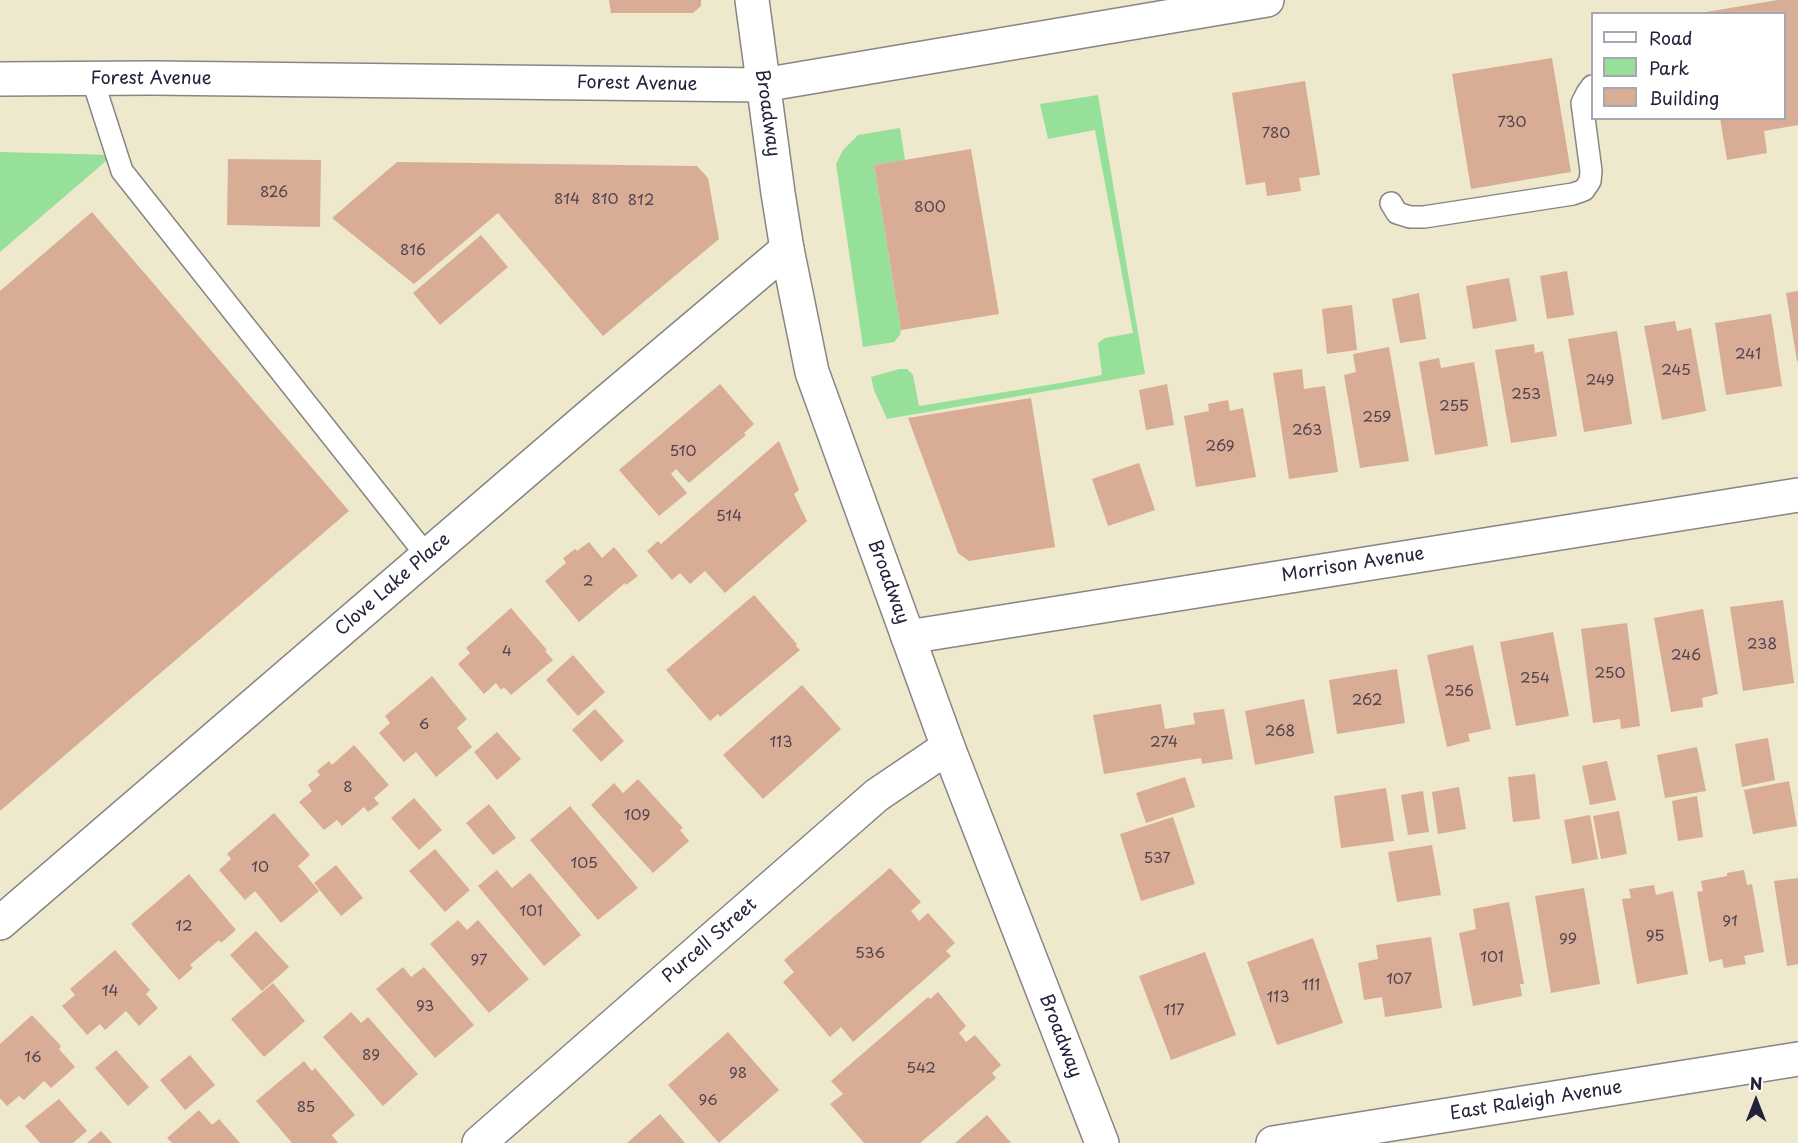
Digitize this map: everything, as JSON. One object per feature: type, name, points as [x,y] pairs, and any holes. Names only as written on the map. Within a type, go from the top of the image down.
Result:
[{"type":"street","name":"Broadway","points":[[752,0],[787,249],[812,372],[948,747],[1102,1143]]},
{"type":"street","name":"Forest Avenue","points":[[0,79],[763,85],[1267,0]]},
{"type":"street","name":"Clove Lake Place","points":[[0,923],[787,249]]},
{"type":"street","name":"Morrison Avenue","points":[[908,637],[1798,495]]},
{"type":"street","name":"Purcell Street","points":[[492,1139],[877,795],[948,747]]},
{"type":"street","name":"East Raleigh Avenue","points":[[1273,1143],[1798,1059]]},
{"type":"lane","points":[[92,78],[122,171],[427,556]]},
{"type":"lane","points":[[1391,203],[1397,213],[1410,217],[1424,217],[1573,194],[1584,190],[1590,181],[1591,171],[1582,103],[1591,88]]},
{"type":"green space","points":[[1098,95],[1145,374],[887,419],[874,390],[871,377],[907,369],[913,375],[919,406],[1066,382],[1102,375],[1098,343],[1105,338],[1133,333],[1095,130],[1048,139],[1040,104]]},
{"type":"green space","points":[[900,128],[905,160],[874,165],[901,330],[894,342],[863,347],[836,164],[843,150],[858,135]]},
{"type":"green space","points":[[0,152],[113,155],[0,252]]},
{"type":"building","points":[[609,0],[701,0],[701,6],[693,13],[611,13]]},
{"type":"building","points":[[1778,0],[1798,0],[1798,125],[1764,131],[1767,153],[1727,160],[1720,120],[1786,120],[1786,12],[1706,12]]},
{"type":"building","points":[[1552,58],[1571,172],[1471,189],[1452,74]]},
{"type":"building","points":[[1305,81],[1320,175],[1299,178],[1301,191],[1267,196],[1265,182],[1246,185],[1232,93]]},
{"type":"building","points":[[971,149],[999,314],[901,330],[874,165]]},
{"type":"building","points":[[228,159],[321,160],[320,227],[227,225]]},
{"type":"building","points":[[397,162],[697,166],[708,178],[719,239],[603,336],[498,213],[414,284],[332,218]]},
{"type":"building","points":[[92,212],[349,511],[0,811],[0,291]]},
{"type":"building","points":[[481,235],[508,267],[440,325],[413,293]]},
{"type":"building","points":[[1567,271],[1574,315],[1547,319],[1540,276]]},
{"type":"building","points":[[1509,278],[1517,321],[1473,329],[1466,286]]},
{"type":"building","points":[[1798,291],[1798,361],[1797,361],[1786,293]]},
{"type":"building","points":[[1419,293],[1426,339],[1400,343],[1392,299]]},
{"type":"building","points":[[1352,305],[1357,350],[1327,354],[1322,309]]},
{"type":"building","points":[[1771,314],[1782,386],[1726,395],[1715,323]]},
{"type":"building","points":[[1675,321],[1677,331],[1691,328],[1706,411],[1662,420],[1644,326]]},
{"type":"building","points":[[1617,331],[1632,424],[1584,432],[1568,339]]},
{"type":"building","points":[[1534,344],[1535,353],[1543,351],[1557,436],[1511,443],[1495,350]]},
{"type":"building","points":[[1389,347],[1409,461],[1360,468],[1344,375],[1356,372],[1353,354]]},
{"type":"building","points":[[1439,358],[1441,368],[1474,362],[1488,446],[1435,455],[1419,362]]},
{"type":"building","points":[[1302,369],[1304,389],[1325,386],[1338,472],[1289,479],[1273,373]]},
{"type":"building","points":[[720,384],[754,424],[744,433],[746,435],[689,483],[676,469],[671,474],[687,493],[659,516],[619,470]]},
{"type":"building","points":[[1167,384],[1174,425],[1146,430],[1139,390]]},
{"type":"building","points":[[1031,398],[1055,547],[969,561],[958,553],[908,418]]},
{"type":"building","points":[[1228,400],[1230,411],[1243,408],[1256,477],[1196,487],[1184,416],[1209,411],[1208,404]]},
{"type":"building","points":[[779,441],[799,490],[794,494],[807,521],[725,593],[705,571],[690,584],[680,573],[672,580],[647,551],[658,541],[661,544]]},
{"type":"building","points":[[1139,463],[1155,510],[1108,526],[1092,479]]},
{"type":"building","points":[[589,542],[602,558],[614,547],[638,576],[626,585],[625,583],[579,622],[545,581],[566,563],[563,558]]},
{"type":"building","points":[[754,595],[800,650],[720,717],[718,714],[710,721],[666,670]]},
{"type":"building","points":[[1783,600],[1794,683],[1743,691],[1730,607]]},
{"type":"building","points":[[511,608],[553,660],[511,695],[504,687],[501,690],[496,683],[484,694],[458,664],[470,653],[466,648]]},
{"type":"building","points":[[1703,609],[1718,694],[1702,698],[1703,707],[1671,712],[1654,618]]},
{"type":"building","points":[[1627,623],[1640,726],[1621,729],[1620,719],[1593,723],[1581,629]]},
{"type":"building","points":[[1553,632],[1569,716],[1516,726],[1500,642]]},
{"type":"building","points":[[1473,645],[1491,729],[1468,734],[1470,741],[1447,747],[1427,655]]},
{"type":"building","points":[[573,655],[605,692],[578,716],[546,680]]},
{"type":"building","points":[[1397,669],[1405,723],[1337,734],[1329,680]]},
{"type":"building","points":[[432,676],[467,719],[457,728],[472,747],[436,777],[416,752],[404,762],[379,733],[390,723],[385,716]]},
{"type":"building","points":[[802,685],[841,729],[763,799],[723,755]]},
{"type":"building","points":[[1304,699],[1314,753],[1255,765],[1245,711]]},
{"type":"building","points":[[1161,704],[1165,729],[1195,724],[1193,713],[1224,709],[1233,759],[1202,764],[1201,758],[1104,774],[1093,715]]},
{"type":"building","points":[[595,709],[624,741],[601,762],[572,730]]},
{"type":"building","points":[[497,732],[521,759],[497,780],[474,752]]},
{"type":"building","points":[[1768,738],[1775,780],[1742,787],[1735,744]]},
{"type":"building","points":[[354,745],[389,785],[374,798],[379,804],[368,812],[364,807],[342,826],[337,820],[324,830],[299,802],[312,791],[308,785],[320,775],[317,771],[329,761],[332,765]]},
{"type":"building","points":[[1697,747],[1706,791],[1665,798],[1657,755]]},
{"type":"building","points":[[1607,761],[1616,800],[1590,805],[1582,766]]},
{"type":"building","points":[[1535,774],[1540,819],[1513,822],[1508,777]]},
{"type":"building","points":[[1185,777],[1195,807],[1146,823],[1136,793]]},
{"type":"building","points":[[638,779],[683,828],[680,830],[689,841],[653,873],[591,805],[614,783],[623,793]]},
{"type":"building","points":[[1789,781],[1797,826],[1753,834],[1744,790]]},
{"type":"building","points":[[1459,787],[1466,829],[1438,834],[1432,792]]},
{"type":"building","points":[[1386,788],[1394,841],[1341,848],[1334,796]]},
{"type":"building","points":[[1423,791],[1429,832],[1408,835],[1401,795]]},
{"type":"building","points":[[1697,796],[1703,837],[1678,841],[1672,801]]},
{"type":"building","points":[[414,798],[442,830],[419,850],[391,818]]},
{"type":"building","points":[[489,804],[516,838],[493,855],[466,823]]},
{"type":"building","points":[[570,806],[638,888],[598,920],[530,840]]},
{"type":"building","points":[[1619,811],[1627,854],[1601,859],[1593,816]]},
{"type":"building","points":[[274,813],[310,855],[298,866],[319,891],[281,923],[255,891],[245,900],[219,870],[231,859],[227,854]]},
{"type":"building","points":[[1590,815],[1598,859],[1572,864],[1564,820]]},
{"type":"building","points":[[1173,817],[1195,884],[1141,901],[1120,834]]},
{"type":"building","points":[[1432,845],[1441,895],[1397,902],[1388,852]]},
{"type":"building","points":[[435,849],[470,890],[445,912],[409,871]]},
{"type":"building","points":[[336,865],[363,898],[341,916],[314,883]]},
{"type":"building","points":[[890,868],[921,902],[911,911],[919,921],[928,913],[955,943],[946,951],[951,956],[853,1042],[841,1027],[830,1037],[783,982],[794,972],[784,960]]},
{"type":"building","points":[[497,870],[512,888],[530,873],[581,935],[544,966],[478,886]]},
{"type":"building","points":[[1744,870],[1747,885],[1752,884],[1764,952],[1744,956],[1746,964],[1724,968],[1722,959],[1709,962],[1697,892],[1703,891],[1701,881]]},
{"type":"building","points":[[189,874],[236,930],[221,943],[219,940],[190,965],[193,968],[179,980],[131,924]]},
{"type":"building","points":[[1798,878],[1798,964],[1787,966],[1774,881]]},
{"type":"building","points":[[1654,885],[1656,895],[1673,891],[1688,974],[1637,984],[1622,899],[1631,898],[1629,889]]},
{"type":"building","points":[[1584,888],[1600,984],[1551,993],[1535,896]]},
{"type":"building","points":[[1509,902],[1524,984],[1520,984],[1522,996],[1473,1006],[1459,933],[1476,929],[1473,909]]},
{"type":"building","points":[[458,920],[467,930],[478,920],[529,979],[489,1013],[430,944]]},
{"type":"building","points":[[256,931],[289,967],[262,991],[230,955]]},
{"type":"building","points":[[1431,937],[1442,1008],[1385,1017],[1382,997],[1364,1000],[1358,963],[1378,959],[1376,945]]},
{"type":"building","points":[[1313,938],[1343,1023],[1277,1045],[1247,962]]},
{"type":"building","points":[[115,950],[150,990],[146,994],[158,1008],[139,1026],[126,1011],[105,1030],[100,1024],[87,1035],[62,1006],[75,995],[70,989]]},
{"type":"building","points":[[1205,952],[1236,1035],[1171,1060],[1139,976]]},
{"type":"building","points":[[403,967],[411,977],[424,967],[474,1025],[435,1058],[376,989]]},
{"type":"building","points":[[273,983],[305,1021],[264,1057],[231,1019]]},
{"type":"building","points":[[938,992],[966,1026],[959,1033],[966,1042],[975,1035],[1001,1065],[992,1073],[996,1078],[920,1143],[864,1143],[830,1104],[843,1094],[831,1081],[928,997],[930,999]]},
{"type":"building","points":[[351,1012],[361,1023],[368,1017],[418,1074],[383,1106],[323,1037]]},
{"type":"building","points":[[32,1015],[61,1046],[59,1049],[75,1067],[51,1088],[44,1081],[24,1100],[19,1096],[7,1106],[0,1098],[0,1044]]},
{"type":"building","points":[[728,1032],[779,1090],[719,1143],[668,1085]]},
{"type":"building","points":[[116,1050],[149,1087],[128,1106],[95,1068]]},
{"type":"building","points":[[190,1055],[215,1085],[185,1110],[160,1080]]},
{"type":"building","points":[[304,1061],[312,1071],[315,1068],[355,1115],[332,1135],[338,1143],[292,1143],[256,1101]]},
{"type":"building","points":[[59,1099],[87,1131],[73,1143],[40,1143],[25,1126]]},
{"type":"building","points":[[199,1110],[212,1125],[219,1119],[240,1143],[172,1143],[167,1138]]},
{"type":"building","points":[[660,1114],[685,1143],[627,1143]]},
{"type":"building","points":[[987,1115],[1011,1143],[955,1143]]},
{"type":"building","points":[[101,1131],[112,1143],[87,1143]]}]
